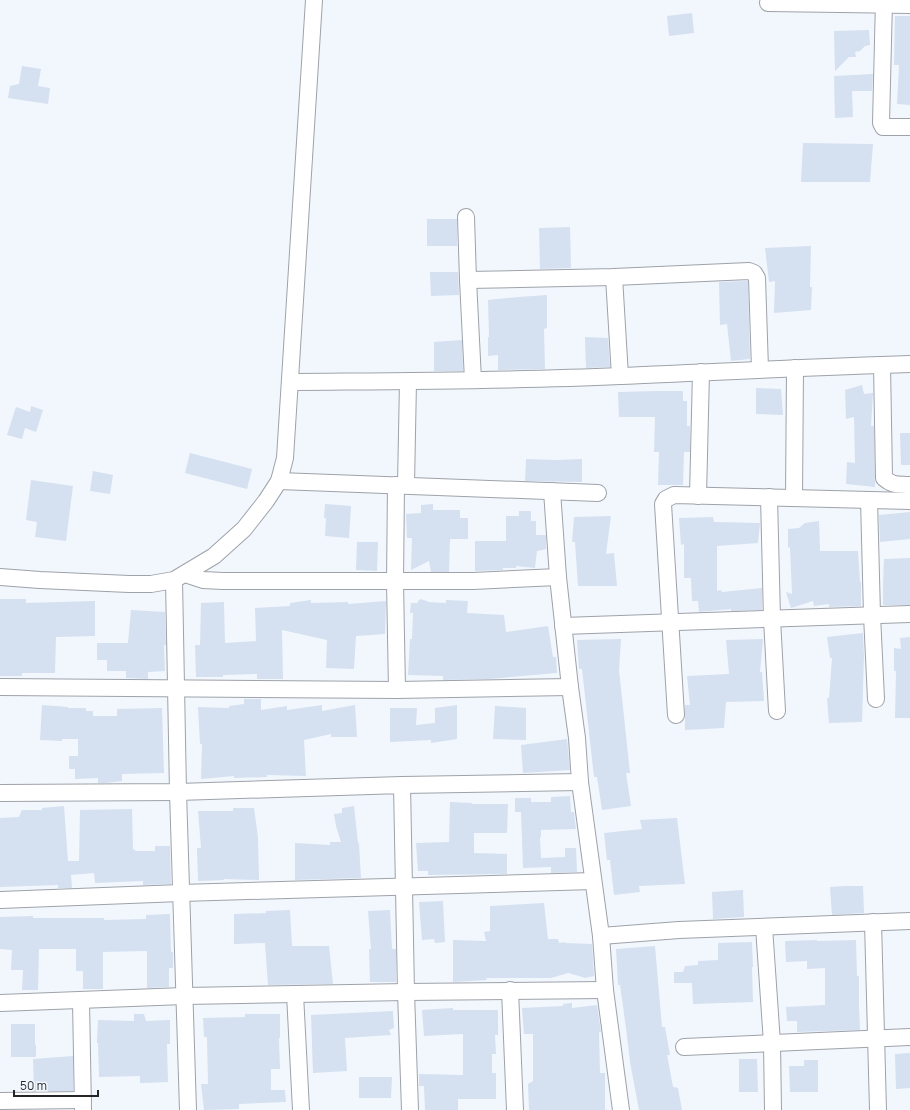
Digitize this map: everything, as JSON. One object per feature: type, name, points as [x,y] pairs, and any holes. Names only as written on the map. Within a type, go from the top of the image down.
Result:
[{"type":"street","points":[[0,577],[151,584],[180,577],[214,556],[244,529],[266,501],[279,481],[285,458],[314,0]]},
{"type":"street","points":[[884,2],[881,123],[883,127],[910,127]]},
{"type":"street","points":[[768,3],[884,2],[910,5]]},
{"type":"street","points":[[466,217],[473,380]]},
{"type":"street","points":[[468,280],[614,277],[749,271],[757,278],[760,369]]},
{"type":"street","points":[[614,277],[620,376]]},
{"type":"street","points":[[290,382],[473,380],[620,376],[760,369],[910,364]]},
{"type":"street","points":[[882,365],[884,478],[889,483],[910,485]]},
{"type":"street","points":[[794,498],[795,368]]},
{"type":"street","points":[[698,496],[701,372]]},
{"type":"street","points":[[397,690],[395,582],[408,381]]},
{"type":"street","points":[[279,481],[598,493]]},
{"type":"street","points":[[552,491],[558,577],[577,738],[580,782],[601,936],[621,1110]]},
{"type":"street","points":[[676,715],[663,504],[666,499],[674,495],[910,501]]},
{"type":"street","points":[[769,497],[772,619],[777,711]]},
{"type":"street","points":[[869,500],[876,699]]},
{"type":"street","points":[[180,577],[223,581],[395,582],[472,582],[558,577]]},
{"type":"street","points":[[180,577],[175,688],[188,1110]]},
{"type":"street","points":[[563,626],[910,614]]},
{"type":"street","points":[[0,687],[397,690],[570,687]]},
{"type":"street","points":[[0,793],[178,792],[402,785],[580,782]]},
{"type":"street","points":[[402,785],[410,1110]]},
{"type":"street","points":[[0,900],[181,893],[593,881]]},
{"type":"street","points":[[601,936],[679,930],[910,920]]},
{"type":"street","points":[[873,922],[878,1110]]},
{"type":"street","points":[[764,927],[772,1043],[773,1110]]},
{"type":"street","points":[[0,1003],[184,996],[510,990],[606,990]]},
{"type":"street","points":[[510,990],[515,1110]]},
{"type":"street","points":[[295,994],[301,1110]]},
{"type":"street","points":[[0,1101],[83,1105],[81,1001]]},
{"type":"street","points":[[684,1047],[910,1037]]},
{"type":"building","points":[[692,13],[694,33],[669,36],[667,16]]},
{"type":"building","points":[[895,16],[910,16],[910,105],[897,104],[899,65],[894,65]]},
{"type":"building","points":[[869,30],[870,45],[865,46],[860,51],[855,52],[856,57],[849,57],[835,71],[834,31]]},
{"type":"building","points":[[22,66],[41,69],[38,86],[50,88],[48,104],[8,98],[10,86],[19,84]]},
{"type":"building","points":[[873,74],[872,91],[852,91],[853,117],[835,118],[834,76]]},
{"type":"building","points":[[803,143],[873,144],[870,182],[801,182]]},
{"type":"building","points":[[427,219],[457,219],[457,246],[427,246]]},
{"type":"building","points":[[570,227],[571,268],[540,269],[539,228]]},
{"type":"building","points":[[811,246],[811,310],[774,313],[775,281],[769,282],[765,248]]},
{"type":"building","points":[[430,272],[458,272],[459,295],[431,296]]},
{"type":"building","points":[[748,281],[750,359],[731,361],[727,324],[720,325],[719,282]]},
{"type":"building","points":[[547,295],[547,328],[544,329],[545,369],[498,370],[498,355],[488,356],[488,300]]},
{"type":"building","points":[[585,337],[608,338],[610,367],[586,368]]},
{"type":"building","points":[[462,340],[463,371],[434,371],[434,342]]},
{"type":"building","points":[[862,385],[864,394],[873,393],[871,426],[874,426],[875,487],[846,484],[847,462],[855,463],[854,417],[846,419],[845,390]]},
{"type":"building","points":[[756,388],[781,389],[783,415],[756,414]]},
{"type":"building","points":[[683,391],[683,401],[687,401],[687,426],[690,426],[690,452],[684,452],[683,485],[658,485],[659,452],[654,452],[655,417],[619,417],[618,392]]},
{"type":"building","points":[[31,406],[43,410],[36,432],[25,428],[22,439],[7,435],[16,407],[30,412]]},
{"type":"building","points":[[900,433],[910,433],[910,465],[901,465]]},
{"type":"building","points":[[190,453],[252,469],[247,489],[185,473]]},
{"type":"building","points":[[526,459],[582,459],[582,482],[525,481]]},
{"type":"building","points":[[93,471],[113,475],[110,494],[90,491]]},
{"type":"building","points":[[31,480],[73,486],[66,541],[35,537],[37,522],[26,520]]},
{"type":"building","points":[[325,504],[351,506],[349,538],[325,536]]},
{"type":"building","points":[[433,504],[433,510],[460,510],[460,518],[468,518],[468,539],[450,539],[449,572],[431,572],[429,561],[411,570],[412,538],[407,538],[406,514],[421,513],[421,505]]},
{"type":"building","points":[[519,511],[531,511],[531,521],[536,521],[536,535],[546,535],[546,549],[537,551],[535,568],[516,566],[516,568],[503,568],[503,570],[475,571],[475,541],[506,541],[506,516],[519,516]]},
{"type":"building","points":[[910,512],[910,539],[880,542],[879,515]]},
{"type":"building","points":[[611,516],[606,554],[614,553],[617,586],[578,586],[575,542],[572,542],[574,517]]},
{"type":"building","points":[[713,517],[714,522],[760,523],[758,543],[717,546],[717,591],[721,590],[722,592],[762,588],[762,610],[731,611],[731,609],[699,612],[698,601],[692,601],[691,578],[684,578],[684,544],[681,545],[679,518]]},
{"type":"building","points":[[819,521],[820,551],[858,551],[861,582],[861,606],[829,607],[829,604],[814,606],[813,601],[791,608],[786,592],[792,594],[788,529],[799,528],[805,523]]},
{"type":"building","points":[[357,542],[378,542],[377,571],[356,570]]},
{"type":"building","points":[[910,558],[910,605],[883,605],[884,559]]},
{"type":"building","points":[[0,599],[26,599],[26,603],[95,601],[95,636],[56,637],[55,673],[22,673],[22,676],[0,676]]},
{"type":"building","points":[[420,599],[428,602],[446,603],[446,600],[468,601],[467,613],[504,615],[506,632],[548,626],[553,657],[556,657],[557,673],[489,679],[443,680],[443,676],[408,675],[410,639],[412,639],[413,613],[410,613],[411,603],[417,603]]},
{"type":"building","points":[[311,600],[311,603],[348,602],[348,604],[386,601],[385,634],[356,636],[354,669],[326,668],[327,640],[282,630],[283,679],[257,679],[257,674],[223,675],[223,677],[196,677],[195,645],[200,645],[201,603],[224,602],[225,643],[256,641],[255,608],[290,606],[290,603]]},
{"type":"building","points":[[131,610],[165,612],[165,671],[148,672],[148,679],[126,678],[126,671],[107,671],[107,660],[97,660],[97,643],[128,643]]},
{"type":"building","points":[[863,633],[864,656],[862,722],[829,723],[827,698],[829,698],[832,658],[830,658],[827,637]]},
{"type":"building","points":[[910,637],[910,718],[895,718],[896,671],[894,671],[894,648],[901,649],[900,638]]},
{"type":"building","points":[[621,639],[619,670],[630,773],[626,773],[631,806],[602,810],[597,777],[594,777],[582,669],[579,669],[577,640]]},
{"type":"building","points":[[763,639],[760,672],[762,672],[764,701],[726,702],[724,728],[685,730],[685,705],[690,705],[687,676],[729,674],[726,640]]},
{"type":"building","points":[[244,699],[261,699],[261,710],[287,706],[287,710],[322,705],[322,711],[355,705],[357,737],[331,737],[331,734],[304,740],[306,776],[267,775],[267,777],[234,778],[234,776],[201,779],[202,744],[200,744],[198,707],[229,708],[229,706],[244,704]]},
{"type":"building","points":[[42,705],[68,708],[86,708],[86,711],[93,711],[93,716],[117,716],[117,709],[162,708],[164,773],[122,774],[122,781],[106,783],[98,783],[98,778],[75,779],[75,769],[69,769],[69,756],[78,756],[78,739],[62,739],[62,741],[40,740]]},
{"type":"building","points":[[457,705],[457,739],[431,743],[431,740],[390,742],[390,708],[417,708],[416,725],[435,723],[435,708]]},
{"type":"building","points":[[495,706],[526,708],[526,740],[493,739]]},
{"type":"building","points":[[567,739],[570,770],[523,773],[521,745]]},
{"type":"building","points":[[570,796],[571,812],[574,812],[576,829],[541,830],[541,858],[565,857],[565,848],[576,848],[577,872],[551,873],[551,867],[523,868],[521,812],[515,812],[515,798],[531,798],[531,802],[551,802],[551,797]]},
{"type":"building","points":[[450,802],[472,804],[508,804],[507,833],[474,833],[474,853],[507,854],[507,874],[428,875],[428,871],[418,871],[416,843],[449,842]]},
{"type":"building","points":[[64,806],[68,861],[79,861],[80,810],[132,809],[133,850],[155,851],[155,846],[170,846],[171,884],[143,885],[143,881],[95,883],[94,873],[71,875],[72,888],[58,888],[58,885],[0,887],[0,818],[19,817],[22,810],[42,810],[42,808]]},
{"type":"building","points":[[354,806],[359,843],[361,878],[295,880],[295,843],[330,845],[330,842],[341,842],[334,814],[342,813],[342,808]]},
{"type":"building","points":[[233,808],[254,808],[258,837],[259,880],[224,879],[198,881],[197,848],[201,848],[198,811],[233,811]]},
{"type":"building","points":[[677,818],[685,884],[639,886],[640,892],[614,895],[610,860],[607,860],[604,833],[642,829],[640,820]]},
{"type":"building","points":[[863,886],[864,913],[832,915],[830,887]]},
{"type":"building","points":[[743,890],[744,917],[713,919],[712,892]]},
{"type":"building","points":[[443,901],[445,942],[435,943],[434,939],[422,940],[419,902]]},
{"type":"building","points":[[544,903],[548,939],[558,939],[559,943],[592,944],[594,976],[585,978],[568,973],[551,978],[486,978],[487,980],[453,982],[453,940],[486,941],[484,932],[490,931],[490,906]]},
{"type":"building","points":[[290,910],[292,946],[329,946],[333,984],[268,985],[265,943],[234,944],[234,914],[266,913],[266,911]]},
{"type":"building","points":[[390,910],[392,949],[396,949],[396,982],[370,982],[369,949],[371,949],[368,911]]},
{"type":"building","points":[[170,914],[173,968],[169,968],[169,987],[147,988],[147,951],[103,952],[103,989],[83,989],[83,971],[76,971],[76,949],[39,949],[38,990],[22,990],[23,970],[11,970],[12,950],[0,949],[0,917],[33,916],[33,918],[104,918],[104,920],[146,919],[146,915]]},
{"type":"building","points":[[856,940],[857,976],[859,976],[860,1030],[797,1032],[797,1021],[787,1021],[786,1007],[825,1005],[825,968],[807,969],[807,961],[786,962],[785,941]]},
{"type":"building","points":[[752,942],[753,1002],[693,1004],[692,983],[674,983],[674,972],[683,972],[685,966],[698,965],[698,961],[718,960],[718,943]]},
{"type":"building","points":[[655,946],[662,1027],[665,1027],[670,1055],[667,1055],[673,1087],[678,1088],[682,1110],[639,1110],[630,1062],[620,985],[618,985],[616,949]]},
{"type":"building","points":[[572,1003],[572,1008],[597,1005],[601,1032],[599,1032],[600,1073],[605,1073],[605,1110],[529,1110],[528,1084],[533,1081],[533,1034],[524,1034],[522,1008],[563,1006],[563,1004]]},
{"type":"building","points":[[453,1008],[453,1010],[498,1010],[498,1035],[495,1035],[496,1054],[492,1054],[492,1073],[496,1073],[496,1099],[458,1099],[458,1110],[425,1110],[424,1086],[419,1086],[419,1074],[463,1075],[463,1034],[424,1036],[422,1010]]},
{"type":"building","points":[[393,1011],[394,1028],[389,1030],[391,1035],[345,1038],[347,1071],[313,1073],[311,1015]]},
{"type":"building","points":[[134,1014],[144,1014],[146,1021],[170,1020],[170,1044],[167,1044],[168,1082],[140,1083],[140,1076],[99,1077],[97,1043],[98,1020],[134,1021]]},
{"type":"building","points":[[245,1014],[280,1014],[280,1069],[271,1069],[271,1090],[285,1090],[286,1102],[239,1104],[239,1109],[204,1110],[201,1084],[208,1084],[207,1037],[204,1037],[203,1018],[245,1017]]},
{"type":"building","points":[[11,1024],[35,1024],[36,1057],[11,1057]]},
{"type":"building","points":[[910,1053],[910,1088],[896,1089],[895,1054]]},
{"type":"building","points":[[73,1056],[73,1091],[34,1091],[33,1059]]},
{"type":"building","points":[[739,1059],[757,1059],[758,1092],[739,1092]]},
{"type":"building","points":[[804,1060],[818,1060],[818,1092],[790,1092],[789,1066],[804,1066]]},
{"type":"building","points":[[359,1077],[392,1077],[391,1098],[359,1098]]}]
